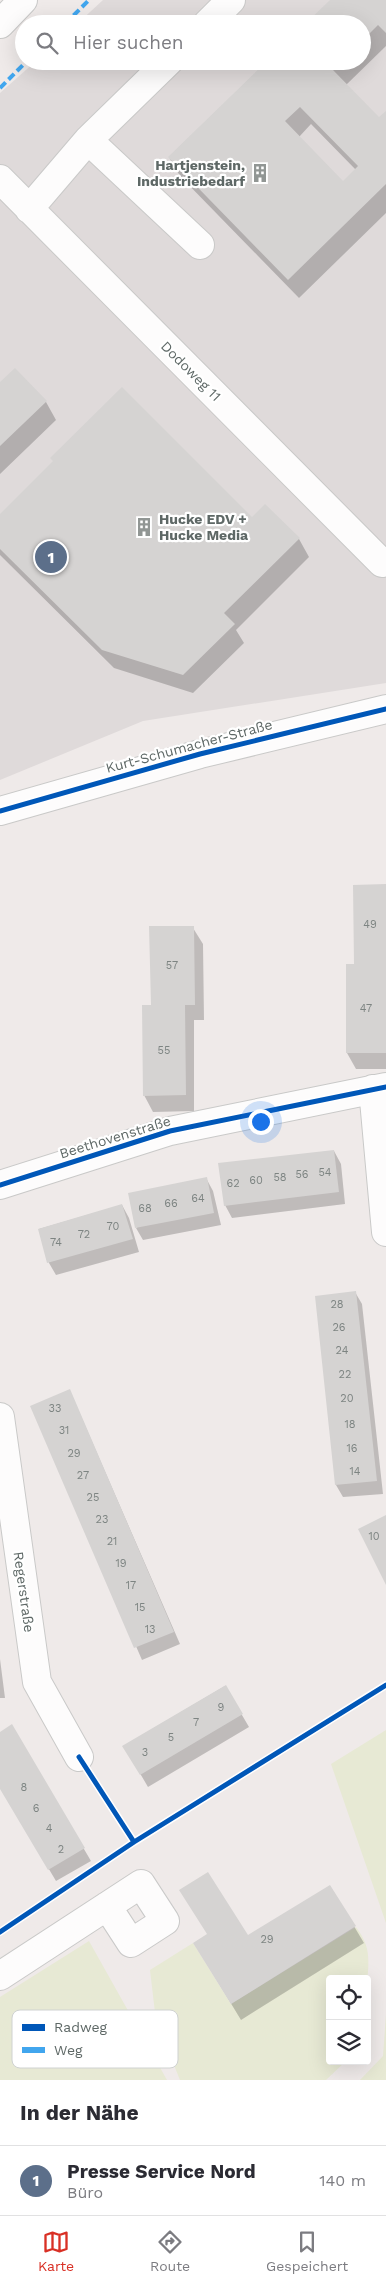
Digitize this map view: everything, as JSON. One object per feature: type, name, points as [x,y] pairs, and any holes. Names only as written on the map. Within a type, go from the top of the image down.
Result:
[{"type":"street","points":[[0,24],[23,0]]},
{"type":"street","points":[[216,15],[231,0]]},
{"type":"street","points":[[29,209],[88,140],[160,70]]},
{"type":"street","points":[[88,140],[200,245]]},
{"type":"street","name":"Dodoweg 11","points":[[0,179],[382,563]]},
{"type":"street","name":"Kurt-Schumacher-Straße","points":[[0,811],[200,754],[386,709]]},
{"type":"street","points":[[379,1088],[386,1232]]},
{"type":"street","name":"Beethovenstraße","points":[[0,1185],[170,1131],[379,1088]]},
{"type":"street","name":"Regerstraße","points":[[0,1417],[37,1682],[79,1757]]},
{"type":"street","points":[[0,1976],[107,1906]]},
{"type":"shaded area","points":[[103,0],[386,0],[386,683],[143,721],[0,780],[0,93],[26,70],[371,70],[371,15],[87,15]]},
{"type":"green space","points":[[386,1730],[386,1923],[331,1764]]},
{"type":"green space","points":[[356,1927],[367,1947],[368,1975],[326,1975],[326,2065],[342,2065],[326,2080],[180,2080],[175,2068],[178,2068],[178,2010],[155,2010],[150,1970],[193,1943],[231,2004]]},
{"type":"green space","points":[[89,1941],[128,2010],[12,2010],[12,2068],[160,2068],[167,2080],[0,2080],[0,1997]]},
{"type":"green space","points":[[386,2014],[386,2080],[360,2080],[383,2056]]},
{"type":"building","points":[[330,0],[386,0],[386,33],[378,25],[371,32],[371,15],[314,15]]},
{"type":"building","name":"Hartjenstein, Industriebedarf","points":[[258,70],[333,70],[379,117],[386,111],[386,184],[288,280],[168,157]],"holes":[[[300,107],[358,166],[343,181],[285,121]]]},
{"type":"building","points":[[15,368],[47,401],[0,446],[0,382]]},
{"type":"building","name":"Hucke EDV + Hucke Media","points":[[122,387],[252,517],[265,504],[300,538],[224,613],[235,624],[183,675],[102,650],[0,549],[0,514],[53,461],[50,458]]},
{"type":"building","points":[[386,884],[386,1053],[346,1053],[346,964],[354,964],[353,885]]},
{"type":"building","points":[[149,926],[194,926],[195,1005],[185,1005],[186,1095],[143,1096],[142,1005],[151,1005]]},
{"type":"building","points":[[334,1150],[339,1192],[224,1206],[218,1163]]},
{"type":"building","points":[[207,1177],[214,1213],[135,1228],[128,1193]]},
{"type":"building","points":[[122,1204],[133,1239],[47,1263],[38,1229]]},
{"type":"building","points":[[356,1291],[377,1481],[335,1485],[315,1296]]},
{"type":"building","points":[[70,1389],[174,1632],[134,1648],[30,1406]]},
{"type":"building","points":[[386,1515],[386,1585],[358,1529]]},
{"type":"building","points":[[226,1685],[243,1714],[140,1775],[122,1746]]},
{"type":"building","points":[[12,1724],[85,1848],[48,1870],[0,1789],[0,1732]]},
{"type":"building","points":[[208,1872],[248,1935],[330,1885],[356,1926],[231,2004],[193,1943],[207,1934],[179,1890]]},
{"type":"marked path","points":[[74,15],[89,0]]},
{"type":"marked path","points":[[0,88],[18,70]]},
{"type":"cycle path","points":[[0,811],[200,754],[386,709]]},
{"type":"cycle path","points":[[0,1185],[170,1131],[386,1087]]},
{"type":"cycle path","points":[[0,1932],[134,1842],[386,1685]]},
{"type":"cycle path","points":[[79,1757],[134,1842]]},
{"type":"place","name":"Hartjenstein, Industriebedarf","points":[[260,173]]},
{"type":"place","name":"Hucke EDV + Hucke Media","points":[[144,527]]},
{"type":"place","name":"Presse Service Nord","points":[[51,557]]}]
